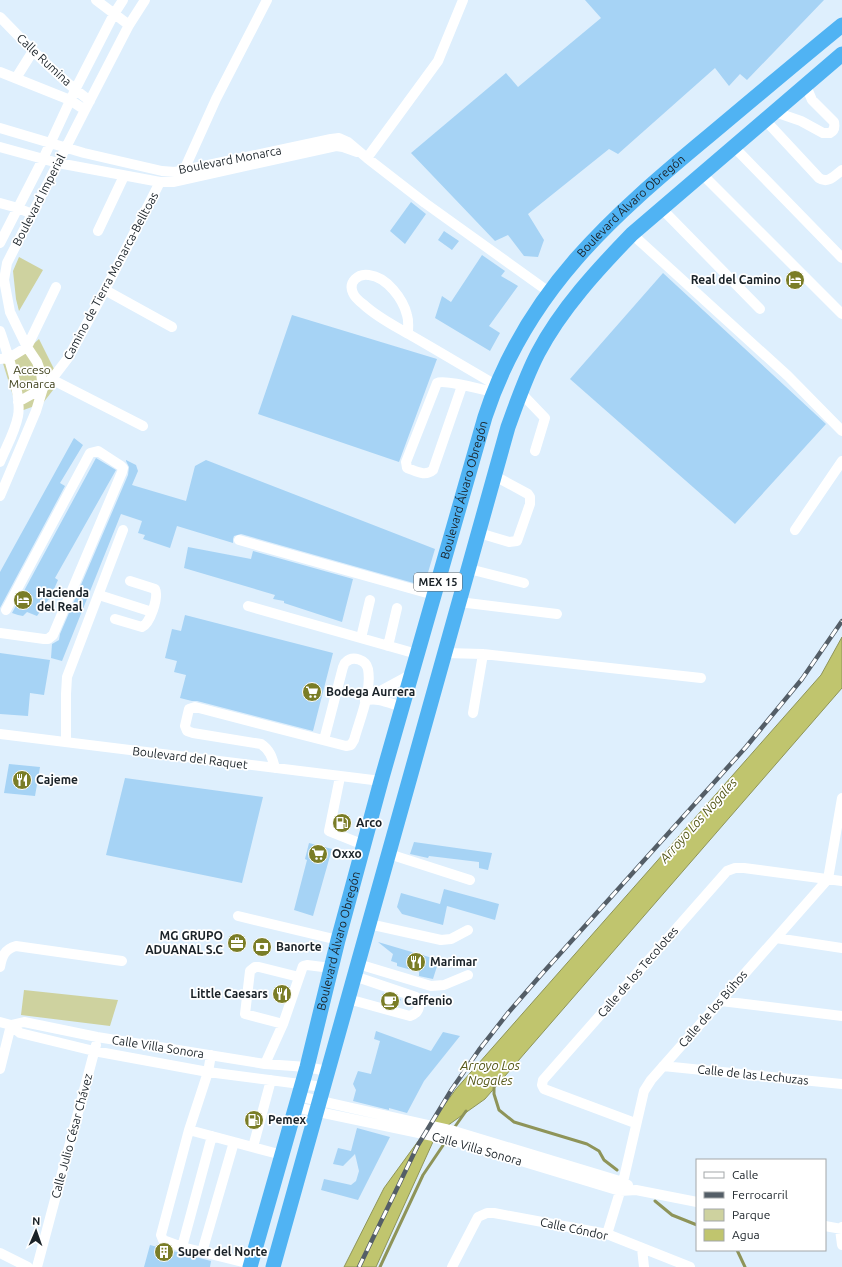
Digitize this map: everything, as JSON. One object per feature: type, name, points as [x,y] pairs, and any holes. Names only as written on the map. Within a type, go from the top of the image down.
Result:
[{"type":"highway","name":"Boulevard Álvaro Obregón","points":[[251,1266],[298,1095],[307,1068],[338,940],[417,654],[495,389],[517,341],[548,292],[580,253],[604,228],[658,178],[842,25]]},
{"type":"highway","name":"Boulevard Álvaro Obregón","points":[[273,1267],[508,427],[520,393],[538,353],[555,326],[601,266],[632,234],[842,54]]},
{"type":"street","points":[[96,0],[129,25]]},
{"type":"street","name":"Boulevard Imperial","points":[[0,243],[43,159],[75,90],[114,14],[123,0]]},
{"type":"street","name":"Boulevard Imperial","points":[[0,496],[36,410],[43,388],[42,373],[10,312],[4,280],[7,263],[87,105],[129,25],[144,0]]},
{"type":"street","points":[[184,170],[216,99],[267,0]]},
{"type":"street","points":[[365,156],[438,61],[463,0]]},
{"type":"street","name":"Calle Rumina","points":[[0,17],[33,51],[75,90],[87,105]]},
{"type":"street","points":[[16,78],[33,51]]},
{"type":"street","points":[[0,72],[70,100],[87,105]]},
{"type":"street","points":[[770,116],[801,121],[823,133],[832,132],[835,126],[834,122],[812,100],[806,86]]},
{"type":"street","points":[[770,116],[822,181],[828,181],[842,170]]},
{"type":"street","name":"Boulevard Monarca","points":[[0,128],[84,153],[162,171],[175,172],[339,138],[348,142],[424,203],[548,292]]},
{"type":"street","name":"Boulevard Monarca","points":[[0,147],[58,163],[160,182],[173,182],[336,146],[343,147],[365,156]]},
{"type":"street","points":[[734,147],[842,258]]},
{"type":"street","points":[[702,174],[842,314]]},
{"type":"street","points":[[98,231],[124,176]]},
{"type":"street","name":"Camino de Tierra Monarca-Belltoas","points":[[43,388],[63,366],[70,355],[106,290],[160,182]]},
{"type":"street","points":[[0,203],[32,214]]},
{"type":"street","points":[[662,209],[760,309]]},
{"type":"street","points":[[632,234],[788,376],[842,431]]},
{"type":"street","points":[[408,334],[408,320],[403,303],[388,284],[369,275],[358,276],[353,280],[353,292],[358,299],[378,317],[408,334],[495,389]]},
{"type":"street","points":[[4,358],[27,346],[56,287]]},
{"type":"street","points":[[106,290],[172,327]]},
{"type":"street","points":[[0,331],[4,358],[18,402],[16,426],[0,462]]},
{"type":"street","points":[[51,380],[143,426]]},
{"type":"street","points":[[462,386],[433,470],[424,474],[407,468],[406,462],[437,383],[443,382],[462,386],[495,389]]},
{"type":"street","points":[[18,402],[43,388]]},
{"type":"street","points":[[520,393],[545,418],[535,451]]},
{"type":"street","points":[[0,633],[44,639],[48,639],[53,635],[122,472],[123,468],[121,466],[101,452],[95,451],[90,454],[6,610]]},
{"type":"street","points":[[795,530],[842,461]]},
{"type":"street","points":[[478,534],[509,542],[517,541],[530,504],[528,494],[494,476]]},
{"type":"street","points":[[66,742],[67,677],[123,530]]},
{"type":"street","points":[[239,540],[434,595]]},
{"type":"street","points":[[469,569],[524,583]]},
{"type":"street","points":[[114,619],[142,627],[146,625],[152,612],[156,594],[155,589],[130,581]]},
{"type":"street","points":[[98,595],[152,612]]},
{"type":"street","points":[[361,638],[370,600]]},
{"type":"street","points":[[459,602],[557,614]]},
{"type":"street","points":[[248,606],[417,654]]},
{"type":"street","points":[[388,646],[397,608]]},
{"type":"street","points":[[445,653],[483,654],[701,678]]},
{"type":"street","points":[[473,713],[483,654]]},
{"type":"street","points":[[275,768],[268,749],[260,744],[187,731],[185,726],[189,709],[195,708],[346,746],[351,745],[354,740],[366,697],[368,667],[365,662],[352,658],[346,661],[343,667],[324,740]]},
{"type":"street","points":[[366,697],[375,694],[412,674]]},
{"type":"street","points":[[366,697],[402,707]]},
{"type":"street","name":"Boulevard del Raquet","points":[[0,734],[381,781]]},
{"type":"street","points":[[340,776],[328,831],[364,844]]},
{"type":"street","points":[[828,879],[842,798]]},
{"type":"street","points":[[389,854],[470,880]]},
{"type":"street","name":"Calle de los Tecolotes","points":[[635,1123],[544,1089],[542,1085],[544,1080],[727,870],[739,868],[842,881]]},
{"type":"street","name":"Calle de los Búhos","points":[[607,1234],[621,1186],[635,1123],[644,1091],[663,1066],[722,1001],[828,879]]},
{"type":"street","points":[[238,916],[338,940]]},
{"type":"street","points":[[369,924],[441,940],[451,939],[468,930]]},
{"type":"street","points":[[776,938],[842,948]]},
{"type":"street","points":[[0,968],[5,952],[16,946],[122,961]]},
{"type":"street","points":[[265,1064],[283,1024],[303,967],[306,965],[331,968]]},
{"type":"street","points":[[283,1024],[244,1013],[251,970],[255,967],[259,967],[299,977]]},
{"type":"street","points":[[356,970],[430,986],[444,985],[468,975]]},
{"type":"street","points":[[348,999],[410,1016],[415,1014],[420,1006],[416,997],[356,970]]},
{"type":"street","points":[[722,1001],[842,1016]]},
{"type":"street","name":"Calle Villa Sonora","points":[[0,1022],[11,1025],[20,1033],[94,1051],[208,1072],[271,1080],[298,1095]]},
{"type":"street","name":"Calle Villa Sonora","points":[[11,1025],[24,1022],[97,1037],[265,1064],[327,1071]]},
{"type":"street","points":[[0,1069],[11,1025]]},
{"type":"street","name":"Calle Julio César Chávez","points":[[37,1267],[97,1037]]},
{"type":"street","points":[[211,1055],[208,1072],[161,1233],[163,1240],[182,1247],[251,1266]]},
{"type":"street","name":"Calle de las Lechuzas","points":[[663,1066],[842,1084]]},
{"type":"street","points":[[252,1147],[271,1080]]},
{"type":"street","points":[[298,1095],[320,1099]]},
{"type":"street","points":[[298,1095],[320,1099]]},
{"type":"street","name":"Calle Villa Sonora","points":[[320,1099],[413,1127],[453,1136],[621,1186],[696,1202]]},
{"type":"street","points":[[190,1130],[282,1155]]},
{"type":"street","points":[[182,1247],[212,1136]]},
{"type":"street","points":[[202,1252],[234,1142]]},
{"type":"street","name":"Calle Cóndor","points":[[452,1267],[478,1217],[487,1213],[494,1213],[607,1234],[690,1267]]},
{"type":"street","points":[[826,1226],[841,1228],[842,1245]]},
{"type":"street","points":[[642,1248],[644,1267]]},
{"type":"street","points":[[0,1253],[28,1267]]},
{"type":"green space","points":[[19,257],[43,270],[19,311],[13,271]]},
{"type":"green space","name":"Acceso Monarca","points":[[39,339],[60,381],[43,403],[18,412],[1,357],[29,348]]},
{"type":"green space","points":[[24,990],[118,1000],[110,1026],[21,1015]]},
{"type":"water","name":"Arroyo Los Nogales","points":[[842,637],[842,688],[485,1099],[437,1133],[376,1267],[344,1267],[384,1188],[456,1089],[821,675]]},
{"type":"building","points":[[585,0],[824,0],[747,80],[740,74],[729,86],[715,68],[618,154],[609,149],[528,214],[544,240],[538,257],[524,256],[508,235],[495,241],[411,153],[506,73],[518,87],[601,18]]},
{"type":"building","points":[[411,202],[426,214],[405,244],[390,231]]},
{"type":"building","points":[[444,231],[459,241],[452,250],[438,240]]},
{"type":"building","points":[[482,255],[505,271],[501,276],[518,286],[489,326],[500,333],[490,351],[435,318],[442,296],[451,302]]},
{"type":"building","points":[[663,273],[826,424],[735,524],[570,379]]},
{"type":"building","points":[[292,315],[437,359],[399,462],[258,414]]},
{"type":"building","points":[[74,438],[83,445],[60,483],[65,486],[0,608],[0,572]]},
{"type":"building","points":[[96,458],[116,470],[55,578],[58,580],[51,596],[37,616],[27,612],[23,616],[12,613]]},
{"type":"building","points":[[126,460],[136,465],[138,471],[132,485],[186,501],[195,466],[206,460],[435,549],[424,586],[241,534],[234,536],[233,543],[177,526],[170,548],[143,539],[145,535],[138,533],[142,521],[121,514],[62,661],[51,658],[52,644],[59,640],[60,634],[128,475],[129,467]]},
{"type":"building","points":[[188,547],[251,559],[253,551],[353,579],[342,622],[284,603],[284,601],[273,599],[275,595],[184,568]]},
{"type":"building","points":[[185,615],[333,653],[313,731],[180,698],[186,675],[174,672],[177,661],[165,658],[172,629],[181,631]]},
{"type":"building","points":[[0,653],[50,660],[44,695],[30,693],[28,716],[0,714]]},
{"type":"building","name":"Cajeme","points":[[9,764],[40,767],[35,796],[4,793]]},
{"type":"building","points":[[125,778],[263,797],[242,883],[106,855]]},
{"type":"building","points":[[414,842],[492,853],[488,870],[479,868],[479,862],[429,856],[428,858],[410,854]]},
{"type":"building","points":[[309,843],[332,849],[313,916],[294,910],[307,860],[305,859]]},
{"type":"building","points":[[444,889],[499,904],[495,920],[447,906],[443,925],[402,914],[397,907],[401,893],[440,904]]},
{"type":"building","name":"Marimar","points":[[378,942],[439,960],[433,979],[419,976],[419,972],[397,966],[397,963],[391,961],[393,954]]},
{"type":"building","points":[[383,993],[401,999],[398,1006],[380,1001]]},
{"type":"building","points":[[376,1031],[431,1051],[443,1032],[460,1036],[424,1081],[407,1113],[353,1101],[356,1090],[353,1084],[358,1071],[371,1074],[380,1041],[374,1039]]},
{"type":"building","points":[[357,1128],[390,1137],[358,1200],[321,1190],[324,1179],[351,1185],[356,1181],[359,1171],[355,1154],[343,1166],[333,1164],[338,1148],[351,1151]]},
{"type":"building","name":"Super del Norte","points":[[150,1245],[211,1261],[210,1267],[144,1267]]},
{"type":"waterway","points":[[494,1085],[494,1094],[499,1110],[514,1122],[587,1144],[599,1151],[604,1160],[617,1170]]},
{"type":"waterway","name":"Arroyo Los Nogales","points":[[454,1128],[466,1111]]},
{"type":"waterway","name":"Arroyo Los Nogales","points":[[380,1267],[423,1175],[446,1141]]},
{"type":"waterway","points":[[655,1201],[672,1215],[696,1225]]},
{"type":"waterway","points":[[737,1251],[745,1267]]},
{"type":"railway","points":[[359,1267],[418,1145],[452,1089],[479,1050],[540,976],[746,747],[802,679],[842,621]]},
{"type":"place","name":"Real del Camino","points":[[795,280]]},
{"type":"place","name":"Hacienda del Real","points":[[23,600]]},
{"type":"place","name":"Bodega Aurrera","points":[[312,692]]},
{"type":"place","name":"Cajeme","points":[[22,780]]},
{"type":"place","name":"Arco","points":[[342,823]]},
{"type":"place","name":"Oxxo","points":[[318,854]]},
{"type":"place","name":"MG GRUPO ADUANAL S.C","points":[[237,943]]},
{"type":"place","name":"Banorte","points":[[262,947]]},
{"type":"place","name":"Marimar","points":[[416,962]]},
{"type":"place","name":"Little Caesars","points":[[282,994]]},
{"type":"place","name":"Caffenio","points":[[390,1001]]},
{"type":"place","name":"Pemex","points":[[254,1120]]},
{"type":"place","name":"Super del Norte","points":[[164,1252]]}]
